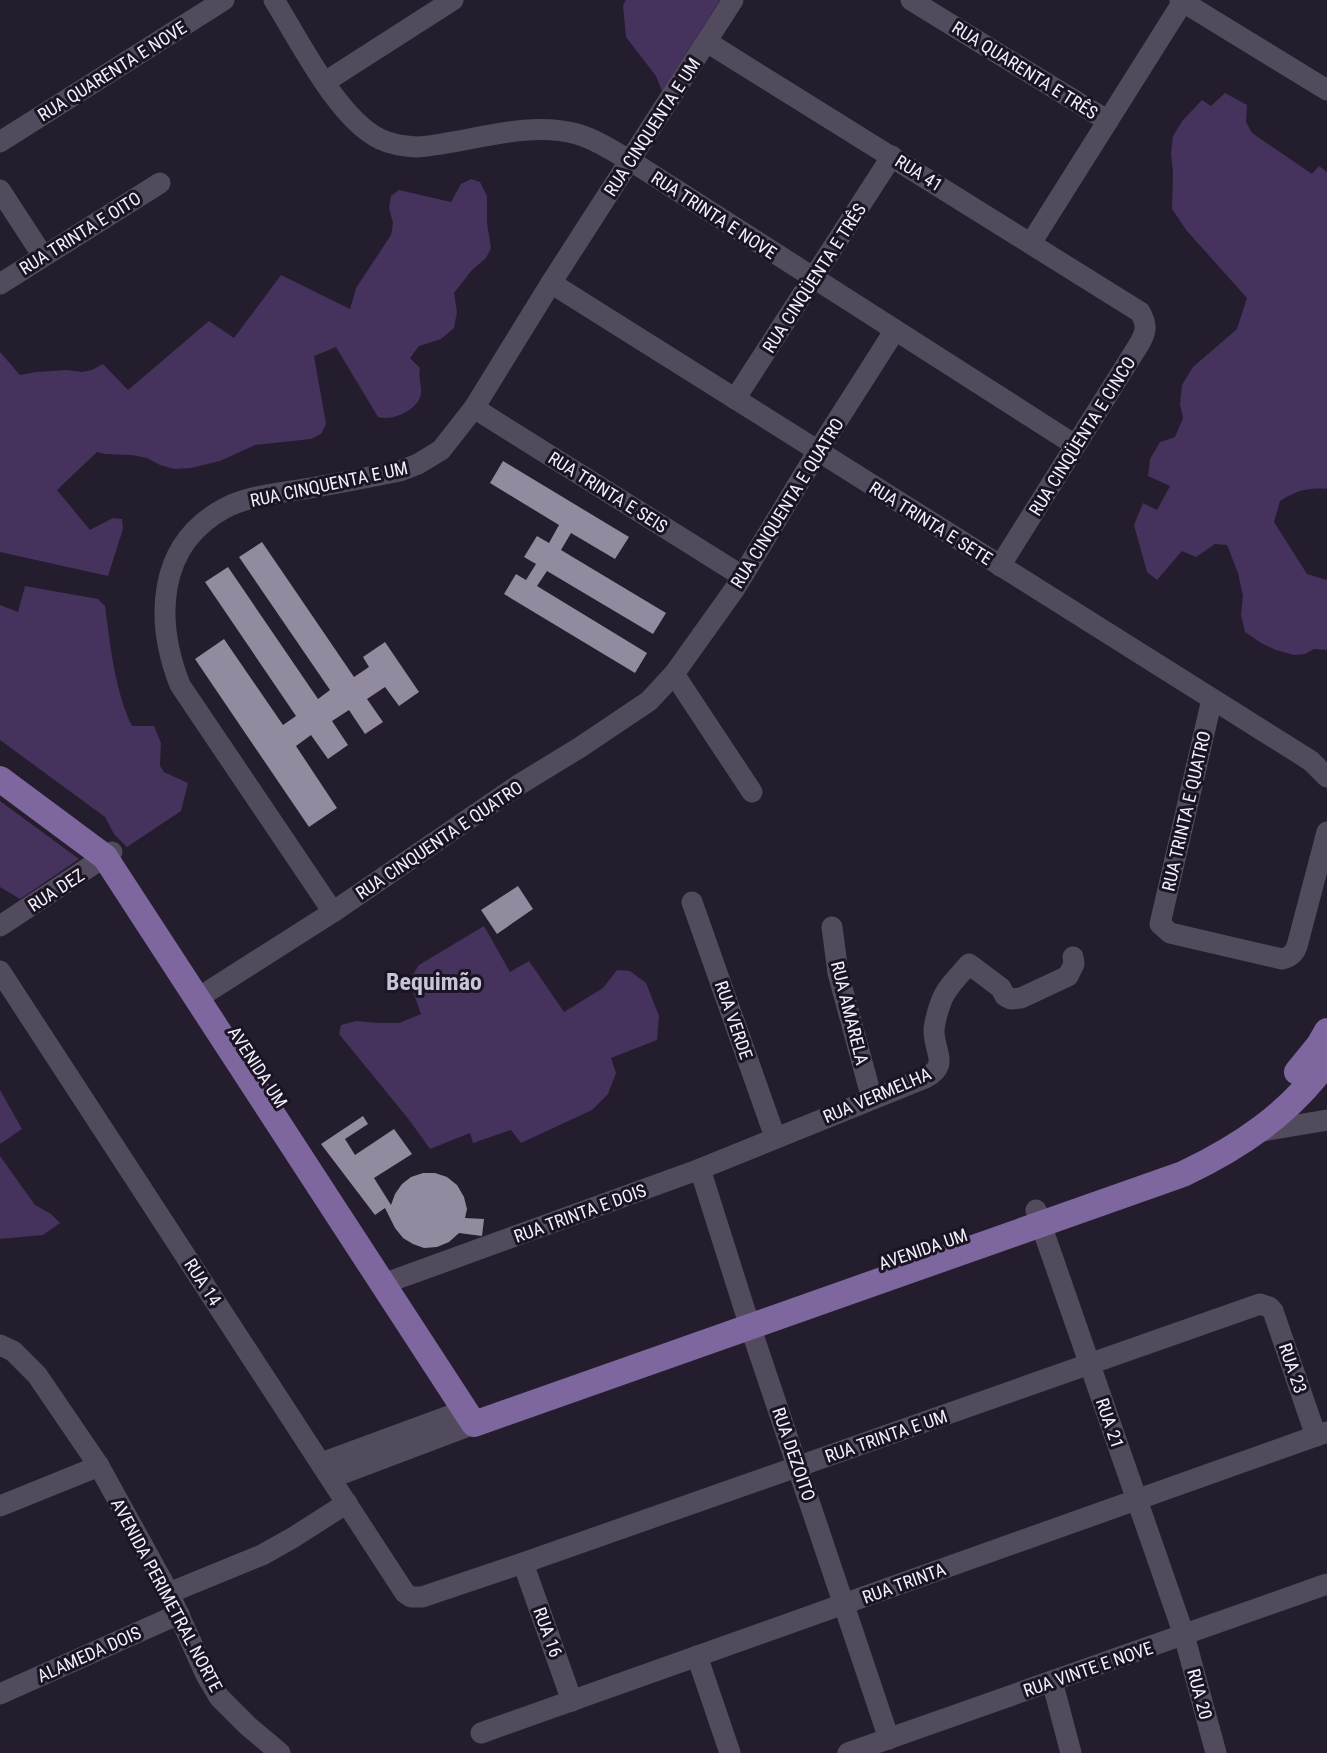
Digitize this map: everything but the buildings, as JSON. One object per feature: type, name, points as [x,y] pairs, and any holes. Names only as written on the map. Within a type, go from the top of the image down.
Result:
[{"type":"main road","name":"AVENIDA UM","points":[[0,762],[127,869],[203,995],[477,1414],[1038,1218],[1183,1174],[1222,1155],[1256,1132],[1292,1103],[1327,1062]]},
{"type":"main road","name":"AVENIDA UM","points":[[0,779],[109,855]]},
{"type":"main road","name":"AVENIDA UM","points":[[1038,1218],[1172,1163],[1213,1143],[1270,1100],[1296,1073],[1319,1045],[1327,1031]]},
{"type":"street","name":"RUA QUARENTA E NOVE","points":[[0,142],[224,0]]},
{"type":"street","name":"RUA TRINTA E NOVE","points":[[274,0],[325,82],[351,117],[361,127],[380,139],[392,144],[417,147],[521,131],[550,130],[578,134],[593,140],[631,161],[1075,445]]},
{"type":"street","name":"RUA CINQUENTA E UM","points":[[333,912],[180,686],[169,653],[165,625],[165,591],[172,568],[184,544],[198,527],[225,508],[261,496],[400,471],[441,450],[474,408],[551,283],[733,0]]},
{"type":"street","name":"RUA QUARENTA E TRÊS","points":[[911,0],[1108,121]]},
{"type":"street","points":[[325,82],[448,1]]},
{"type":"street","points":[[1031,243],[1182,1],[1327,90]]},
{"type":"street","name":"RUA 41","points":[[706,42],[1131,306]]},
{"type":"street","name":"RUA CINQÜENTA E TRÊS","points":[[735,399],[892,156]]},
{"type":"street","name":"RUA TRINTA E OITO","points":[[0,284],[160,183]]},
{"type":"street","points":[[0,190],[43,256]]},
{"type":"street","name":"RUA TRINTA E SETE","points":[[551,283],[1311,761],[1327,777]]},
{"type":"street","name":"RUA CINQÜENTA E CINCO","points":[[1000,566],[1145,334],[1146,322],[1140,312],[1131,306]]},
{"type":"street","name":"RUA CINQUENTA E QUATRO","points":[[203,995],[333,912],[520,784],[579,748],[649,700],[674,674],[734,590],[895,330]]},
{"type":"street","name":"RUA TRINTA E SEIS","points":[[474,408],[742,576]]},
{"type":"street","points":[[674,674],[752,792]]},
{"type":"street","name":"RUA TRINTA E QUATRO","points":[[1212,699],[1160,924],[1170,933],[1282,959],[1289,957],[1297,946],[1327,832]]},
{"type":"street","name":"RUA DEZ","points":[[0,927],[109,855]]},
{"type":"street","name":"RUA VERDE","points":[[692,903],[775,1137]]},
{"type":"street","name":"RUA AMARELA","points":[[832,927],[838,973],[872,1099]]},
{"type":"street","name":"RUA VERMELHA","points":[[775,1137],[935,1073],[939,1066],[939,1055],[935,1044],[934,1029],[941,1001],[969,964],[1001,988],[1005,996],[1011,999],[1021,998],[1068,976],[1074,964],[1073,957]]},
{"type":"street","name":"RUA 14","points":[[0,971],[405,1593]]},
{"type":"street","points":[[1256,1132],[1327,1120]]},
{"type":"street","name":"RUA TRINTA E DOIS","points":[[390,1282],[700,1169],[775,1137]]},
{"type":"street","name":"RUA DEZOITO","points":[[700,1169],[889,1739]]},
{"type":"street","name":"RUA 21","points":[[1038,1218],[1184,1635]]},
{"type":"street","name":"RUA TRINTA E UM","points":[[405,1593],[411,1597],[422,1597],[1264,1304]]},
{"type":"street","name":"RUA 23","points":[[1264,1304],[1273,1311],[1322,1434]]},
{"type":"street","name":"AVENIDA PERIMETRAL NORTE","points":[[0,1345],[13,1351],[37,1375],[99,1466],[169,1593],[206,1675],[219,1697],[280,1753]]},
{"type":"street","name":"AVENIDA UM","points":[[326,1470],[477,1414]]},
{"type":"street","name":"RUA TRINTA","points":[[480,1733],[1322,1434]]},
{"type":"street","points":[[0,1506],[99,1466]]},
{"type":"street","points":[[169,1593],[262,1555],[347,1503]]},
{"type":"street","name":"RUA 16","points":[[523,1563],[572,1701]]},
{"type":"street","name":"RUA VINTE E NOVE","points":[[848,1753],[1327,1584]]},
{"type":"street","name":"ALAMEDA DOIS","points":[[0,1694],[179,1614]]},
{"type":"street","name":"RUA 20","points":[[1184,1635],[1216,1753]]},
{"type":"street","points":[[697,1656],[730,1753]]},
{"type":"street","points":[[1052,1681],[1071,1753]]},
{"type":"shaded area","points":[[626,0],[720,0],[662,91],[656,76],[626,37],[623,5]]},
{"type":"shaded area","points":[[1225,93],[1247,105],[1246,122],[1252,133],[1312,174],[1319,166],[1327,172],[1327,489],[1302,490],[1280,501],[1274,522],[1307,574],[1327,580],[1327,650],[1314,649],[1305,654],[1294,655],[1276,650],[1245,632],[1241,615],[1243,596],[1238,573],[1227,545],[1215,544],[1196,557],[1182,551],[1157,580],[1147,572],[1134,525],[1143,503],[1157,510],[1170,486],[1148,476],[1150,459],[1160,442],[1175,437],[1183,418],[1180,404],[1182,385],[1193,367],[1237,329],[1247,298],[1187,231],[1172,209],[1173,136],[1183,120],[1202,100],[1211,106]]},
{"type":"shaded area","points":[[471,179],[480,182],[487,196],[487,223],[491,248],[486,258],[472,270],[454,293],[457,312],[454,328],[441,339],[419,346],[410,358],[420,368],[421,390],[419,399],[411,409],[390,418],[378,417],[336,347],[314,356],[326,424],[321,434],[311,439],[255,445],[220,461],[191,468],[174,469],[147,458],[97,452],[57,490],[90,530],[113,518],[122,519],[123,529],[108,576],[0,552],[0,352],[20,375],[67,370],[82,372],[103,364],[128,390],[209,321],[234,338],[281,275],[350,309],[356,288],[391,235],[393,223],[389,208],[391,196],[399,190],[451,202],[461,184]]},
{"type":"shaded area","points":[[25,586],[98,599],[105,606],[117,683],[132,726],[154,726],[161,743],[160,766],[164,772],[188,783],[181,811],[127,847],[114,834],[105,817],[0,740],[0,605],[18,612]]},
{"type":"shaded area","points":[[0,801],[79,859],[20,899],[0,887]]},
{"type":"shaded area","points":[[484,926],[510,972],[529,961],[564,1012],[603,988],[617,970],[630,971],[646,983],[659,1016],[657,1040],[611,1058],[616,1073],[608,1094],[592,1110],[521,1143],[511,1130],[473,1143],[470,1133],[430,1149],[339,1034],[341,1025],[356,1021],[399,1023],[421,1014],[409,980],[419,965]]},
{"type":"shaded area","points":[[0,1090],[22,1129],[0,1144]]},
{"type":"shaded area","points":[[0,1156],[35,1205],[51,1214],[60,1223],[43,1235],[0,1239]]},
{"type":"district","name":"Bequimão","points":[[434,982]]}]
